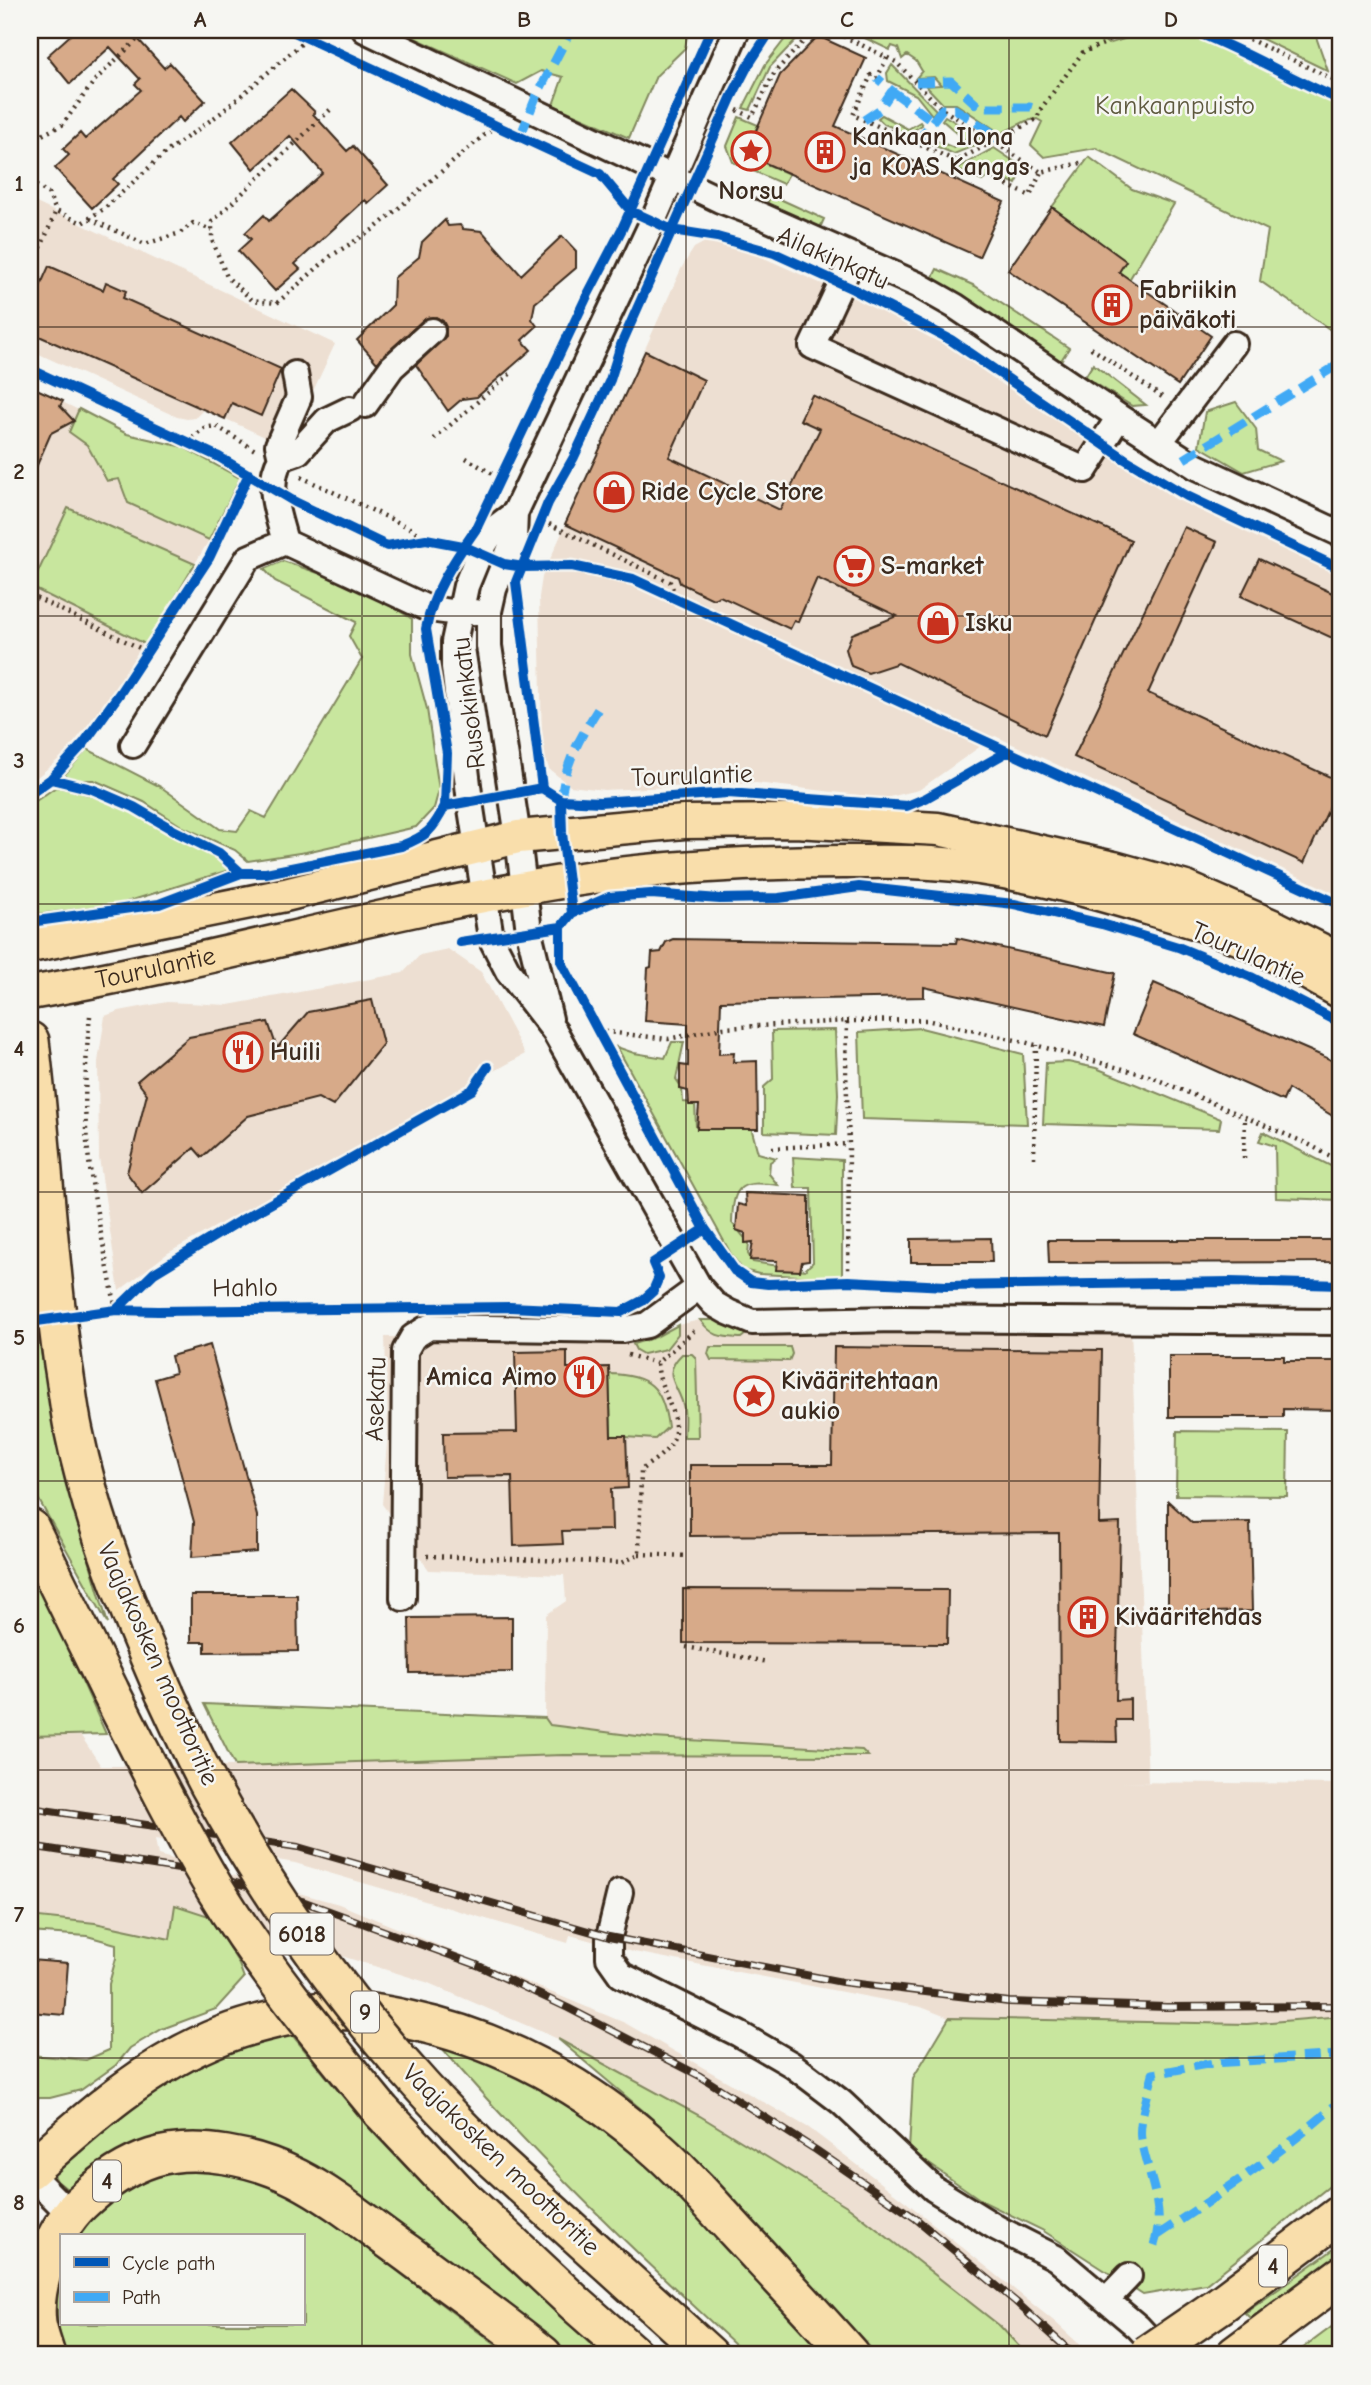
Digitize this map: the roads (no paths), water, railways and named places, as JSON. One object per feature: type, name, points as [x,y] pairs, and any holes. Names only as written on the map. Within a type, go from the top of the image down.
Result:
[{"type":"highway","name":"Vaajakosken moottoritie","points":[[30,1041],[40,1124],[49,1252],[73,1431],[96,1523],[135,1625],[209,1785],[260,1870],[311,1947],[416,2081],[480,2147],[709,2355]]},
{"type":"highway","name":"Vaajakosken moottoritie","points":[[30,1528],[169,1807],[216,1890],[274,1977],[381,2111],[462,2197],[634,2355]]},
{"type":"highway","name":"9","points":[[30,2172],[98,2109],[141,2078],[180,2055],[224,2035],[271,2021],[325,2010],[376,2013],[421,2022],[510,2051],[569,2084],[618,2117],[696,2187],[850,2355]]},
{"type":"highway","name":"4","points":[[46,2355],[37,2323],[40,2278],[54,2242],[70,2214],[100,2185],[127,2168],[154,2157],[186,2153],[214,2153],[264,2164],[297,2178],[335,2201],[543,2355]]},
{"type":"highway","name":"4","points":[[1147,2355],[1220,2305],[1341,2214]]},
{"type":"highway","name":"4","points":[[1245,2348],[1341,2276]]},
{"type":"main road","name":"Tourulantie","points":[[30,946],[285,895],[518,837],[684,822],[795,821],[937,829],[1030,848],[1186,888],[1341,960]]},
{"type":"main road","name":"Tourulantie","points":[[30,993],[173,966],[485,896],[661,870],[744,863],[932,863],[1017,874],[1180,917],[1251,943],[1341,992]]},
{"type":"street","name":"Ailakinkatu","points":[[365,30],[671,178],[918,285],[955,306],[1195,466],[1341,534]]},
{"type":"street","name":"Rusokinkatu","points":[[551,1027],[530,932],[489,646],[489,611],[494,589],[514,538],[515,513],[738,30]]},
{"type":"street","points":[[854,256],[812,346],[1084,470],[1119,417]]},
{"type":"street","points":[[281,458],[298,452],[327,420],[358,407],[392,367],[432,331]]},
{"type":"street","points":[[1159,443],[1234,344]]},
{"type":"street","points":[[285,542],[272,489],[281,458],[278,444],[299,397],[295,374]]},
{"type":"street","name":"Rusokinkatu","points":[[515,513],[495,528],[480,552],[466,586],[454,642],[454,667],[468,789],[491,938],[508,971],[551,1027]]},
{"type":"street","points":[[133,746],[248,558],[285,542],[429,609],[489,611]]},
{"type":"street","points":[[551,1027],[699,1287],[715,1304],[752,1322],[895,1319],[1341,1322]]},
{"type":"street","name":"Asekatu","points":[[403,1598],[405,1351],[413,1337],[429,1327],[622,1331],[648,1325],[699,1287]]},
{"type":"street","points":[[620,1892],[609,1937],[609,1958],[621,1975],[739,2034],[791,2064],[841,2102],[934,2189],[997,2228],[1056,2258],[1138,2327],[1164,2355]]},
{"type":"street","points":[[30,2172],[70,2214]]},
{"type":"street","points":[[1106,2300],[1129,2276]]},
{"type":"railway","points":[[30,1808],[298,1847],[609,1937],[842,1982],[1009,2002],[1166,2007],[1341,2006]]},
{"type":"railway","points":[[30,1846],[192,1871],[302,1901],[477,1965],[568,2008],[700,2076],[816,2150],[915,2218],[1016,2302],[1074,2355]]},
{"type":"place","name":"Norsu","points":[[751,151]]},
{"type":"place","name":"Kankaan Ilona ja KOAS Kangas","points":[[825,152]]},
{"type":"place","name":"Fabriikin päiväkoti","points":[[1112,305]]},
{"type":"place","name":"Ride Cycle Store","points":[[614,492]]},
{"type":"place","name":"S-market","points":[[854,566]]},
{"type":"place","name":"Isku","points":[[938,623]]},
{"type":"place","name":"Huili","points":[[243,1052]]},
{"type":"place","name":"Amica Aimo","points":[[584,1377]]},
{"type":"place","name":"Kivääritehtaan aukio","points":[[754,1396]]},
{"type":"place","name":"Kivääritehdas","points":[[1088,1617]]},
{"type":"park label","name":"Kankaanpuisto","points":[[1175,106]]}]
